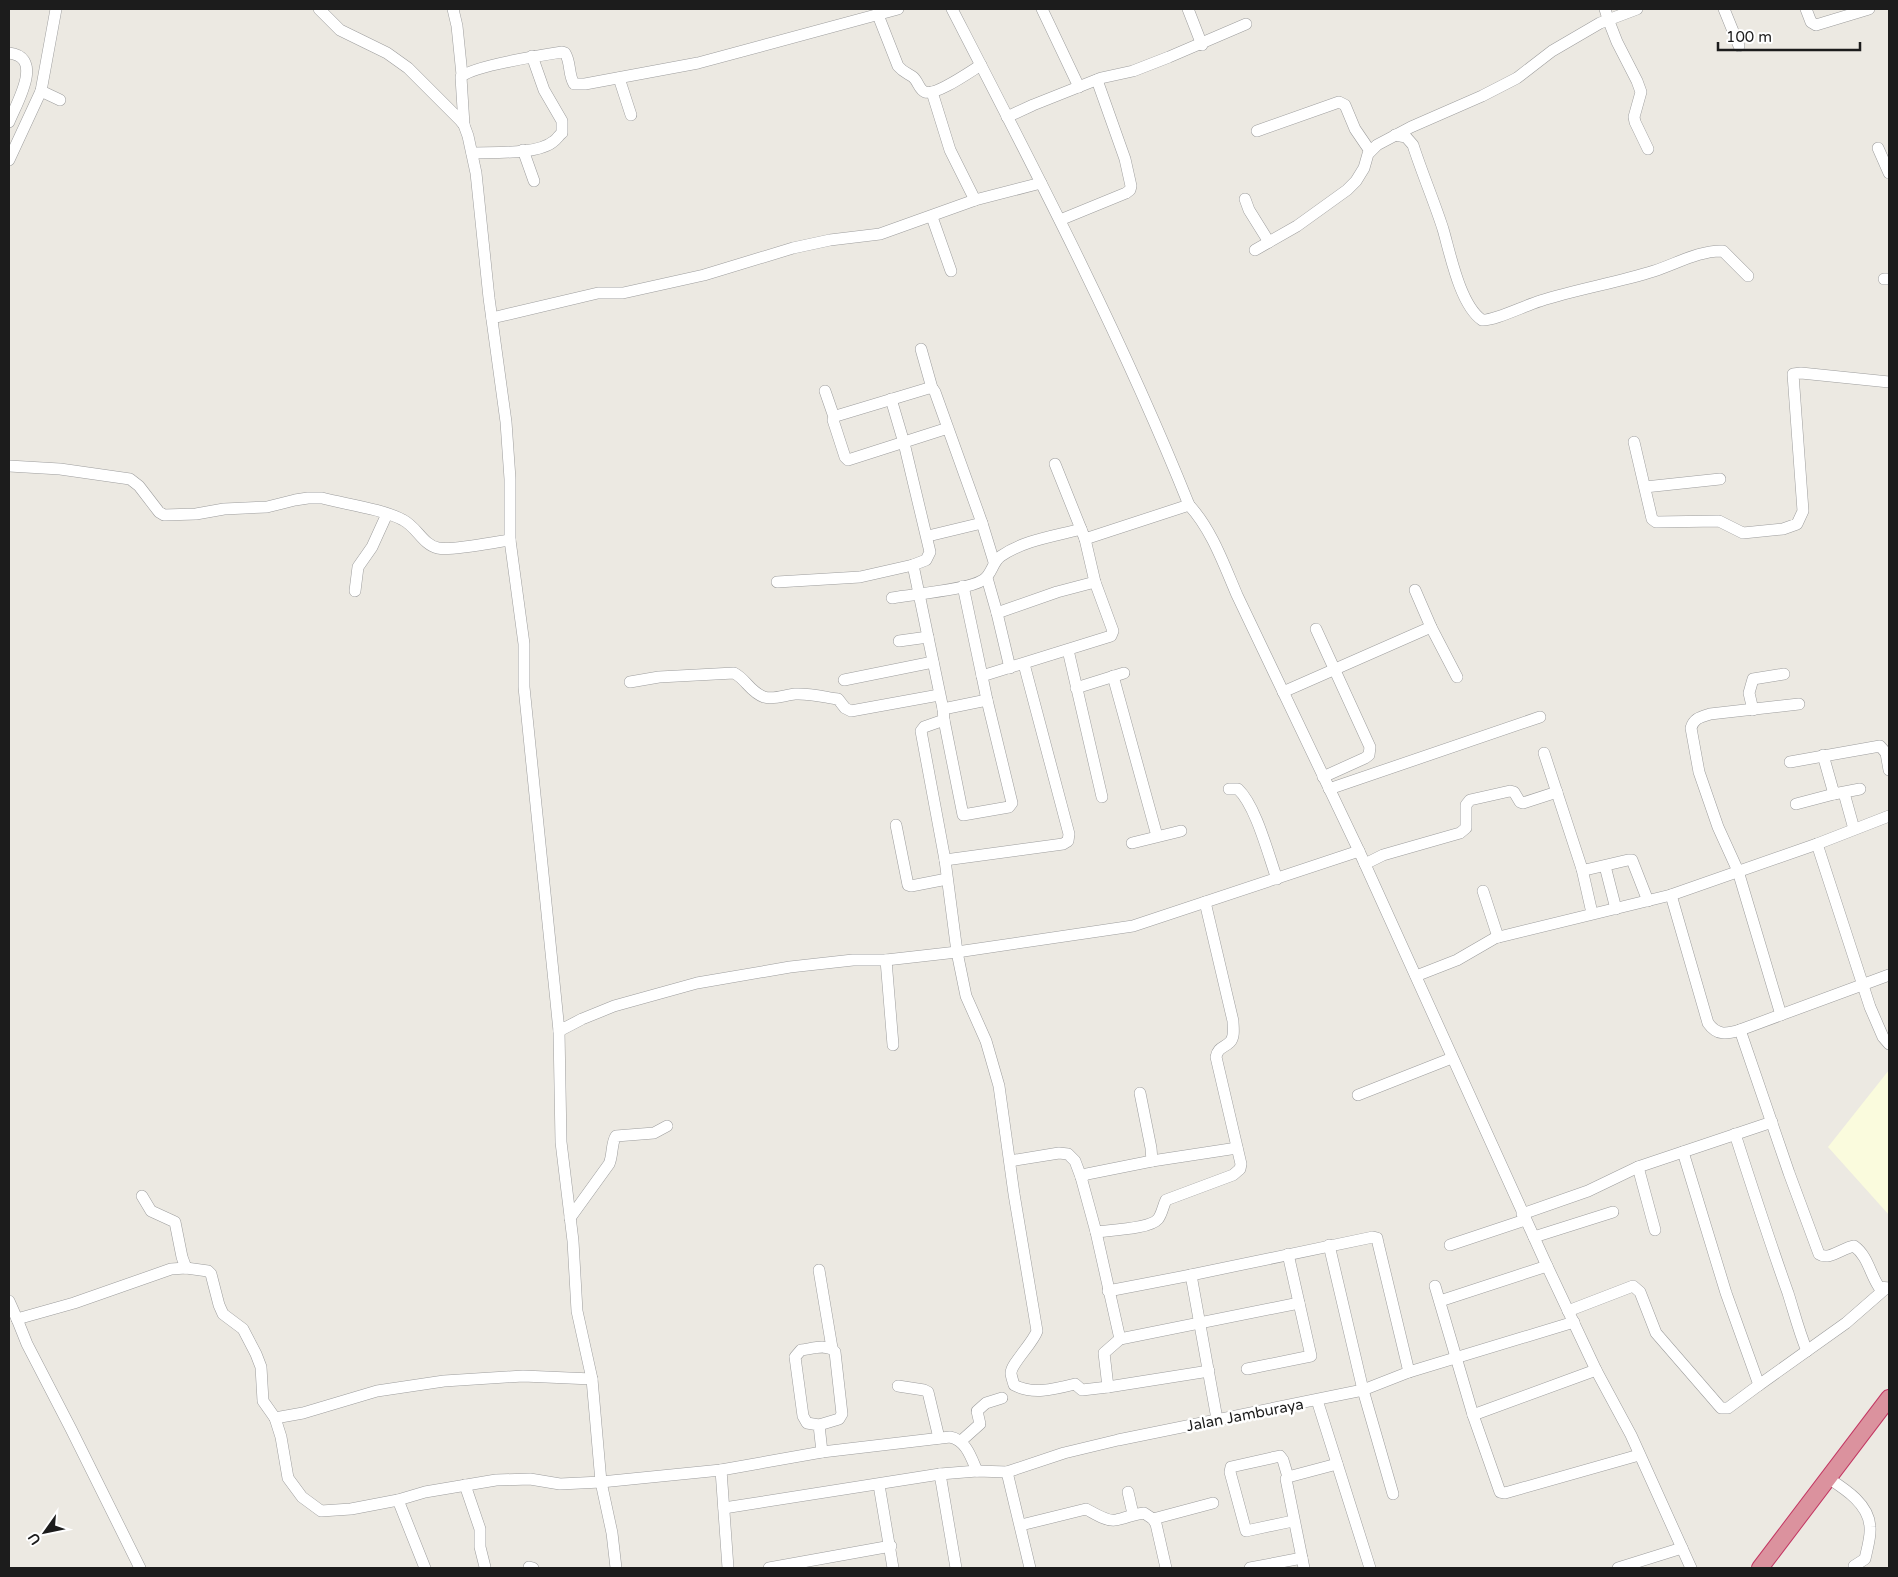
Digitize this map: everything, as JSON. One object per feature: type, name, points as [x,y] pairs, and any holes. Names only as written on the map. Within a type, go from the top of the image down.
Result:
[{"type":"highway","points":[[1760,1568],[1889,1398]]},
{"type":"street","points":[[9,160],[41,91],[56,9]]},
{"type":"street","points":[[319,9],[340,30],[387,53],[408,68],[464,125]]},
{"type":"street","points":[[453,9],[457,26],[462,75],[460,82],[464,125],[476,173],[506,422],[510,479],[510,540],[524,644],[524,687],[559,1031],[561,1142],[570,1218],[577,1311],[592,1379],[601,1482],[612,1533],[616,1568]]},
{"type":"street","points":[[462,75],[532,56],[565,53],[568,57],[571,81],[576,85],[698,64],[898,9]]},
{"type":"street","points":[[952,9],[1060,220],[1109,321],[1189,505],[1206,528],[1221,557],[1365,864],[1546,1266],[1596,1370],[1631,1435],[1690,1568]]},
{"type":"street","points":[[1042,9],[1079,87]]},
{"type":"street","points":[[1188,9],[1202,44]]},
{"type":"street","points":[[1255,250],[1297,226],[1347,190],[1356,181],[1364,168],[1370,151],[1395,136],[1517,78],[1607,14],[1637,9]]},
{"type":"street","points":[[1724,9],[1739,46]]},
{"type":"street","points":[[1806,9],[1811,22],[1816,24],[1870,9]]},
{"type":"street","points":[[1607,14],[1641,92],[1634,116],[1648,149]]},
{"type":"street","points":[[878,15],[898,66],[902,72],[914,77],[923,91],[932,92],[981,65]]},
{"type":"street","points":[[1007,117],[1033,104],[1097,80],[1133,71],[1202,44],[1246,24]]},
{"type":"street","points":[[9,53],[21,58],[27,65],[28,75],[9,122]]},
{"type":"street","points":[[472,153],[542,147],[553,142],[562,133],[562,121],[544,90],[532,56]]},
{"type":"street","points":[[619,78],[630,115]]},
{"type":"street","points":[[1060,220],[1130,190],[1131,186],[1125,159],[1097,80]]},
{"type":"street","points":[[41,91],[60,100]]},
{"type":"street","points":[[932,92],[950,150],[975,200]]},
{"type":"street","points":[[1257,131],[1339,102],[1345,106],[1355,129],[1370,151]]},
{"type":"street","points":[[1395,136],[1406,137],[1413,145],[1458,280],[1473,311],[1482,320],[1493,318],[1541,300],[1653,272],[1702,254],[1718,251],[1723,252],[1748,276]]},
{"type":"street","points":[[1878,148],[1889,173]]},
{"type":"street","points":[[523,150],[534,181]]},
{"type":"street","points":[[492,318],[598,293],[623,292],[704,274],[794,248],[830,240],[880,234],[932,217],[975,200],[1041,183]]},
{"type":"street","points":[[1244,199],[1269,242]]},
{"type":"street","points":[[932,217],[950,271]]},
{"type":"street","points":[[921,349],[932,388],[982,522],[994,562]]},
{"type":"street","points":[[1634,442],[1652,519],[1656,522],[1708,520],[1719,522],[1743,533],[1792,526],[1800,520],[1802,511],[1794,374],[1801,373],[1889,382]]},
{"type":"street","points":[[834,417],[932,388]]},
{"type":"street","points":[[825,390],[847,459],[948,428]]},
{"type":"street","points":[[776,582],[860,577],[913,565],[926,560],[929,556],[928,536],[891,399]]},
{"type":"street","points":[[982,676],[1110,637],[1112,634],[1095,582],[1084,534],[1055,464]]},
{"type":"street","points":[[9,466],[60,469],[130,479],[139,486],[159,512],[164,515],[267,507],[308,498],[322,498],[387,514],[410,524],[429,545],[439,548],[510,540]]},
{"type":"street","points":[[1645,487],[1720,479]]},
{"type":"street","points":[[892,598],[982,581],[987,578],[994,562],[1001,555],[1033,542],[1084,534],[1189,505]]},
{"type":"street","points":[[355,590],[358,567],[372,547],[387,514]]},
{"type":"street","points":[[928,536],[982,522]]},
{"type":"street","points":[[913,565],[963,815],[1009,807],[1012,803],[987,700],[963,586]]},
{"type":"street","points":[[987,578],[1010,668]]},
{"type":"street","points":[[997,613],[1057,592],[1095,582]]},
{"type":"street","points":[[1415,590],[1457,678]]},
{"type":"street","points":[[1283,692],[1431,627]]},
{"type":"street","points":[[1316,629],[1370,747],[1369,755],[1365,758],[1323,777]]},
{"type":"street","points":[[899,641],[928,637]]},
{"type":"street","points":[[1068,650],[1102,797]]},
{"type":"street","points":[[844,680],[933,662]]},
{"type":"street","points":[[945,860],[1063,844],[1068,841],[1069,834],[1024,664]]},
{"type":"street","points":[[630,682],[659,677],[734,672],[751,690],[763,697],[796,694],[827,697],[838,699],[845,708],[851,711],[939,695]]},
{"type":"street","points":[[1076,688],[1124,673]]},
{"type":"street","points":[[1753,710],[1749,693],[1753,680],[1784,674]]},
{"type":"street","points":[[1112,676],[1157,836]]},
{"type":"street","points":[[987,700],[944,715],[924,727],[921,731],[945,860],[957,952],[966,996],[986,1041],[999,1086],[1016,1213],[1037,1331],[1034,1340],[1013,1366],[1011,1372],[1014,1385],[1023,1390],[1047,1391],[1075,1384],[1082,1390],[1209,1371]]},
{"type":"street","points":[[1781,1015],[1738,871],[1718,827],[1705,790],[1695,755],[1691,728],[1693,722],[1698,718],[1710,714],[1799,704]]},
{"type":"street","points":[[1329,789],[1540,717]]},
{"type":"street","points":[[1790,762],[1880,746],[1886,753],[1889,770]]},
{"type":"street","points":[[1544,753],[1582,869],[1592,913]]},
{"type":"street","points":[[1823,756],[1854,829]]},
{"type":"street","points":[[1228,789],[1238,789],[1259,825],[1277,879]]},
{"type":"street","points":[[1796,804],[1860,789]]},
{"type":"street","points":[[1365,864],[1383,855],[1460,833],[1466,828],[1466,805],[1470,800],[1510,791],[1514,792],[1520,802],[1523,803],[1557,792]]},
{"type":"street","points":[[1416,976],[1457,960],[1498,937],[1671,895],[1889,816]]},
{"type":"street","points":[[896,825],[908,885],[946,879]]},
{"type":"street","points":[[1132,843],[1181,831]]},
{"type":"street","points":[[1816,844],[1862,984],[1876,1022],[1883,1037],[1889,1044]]},
{"type":"street","points":[[559,1031],[614,1006],[697,983],[790,967],[853,960],[886,960],[957,952],[1133,926],[1359,852]]},
{"type":"street","points":[[1582,869],[1632,860],[1648,901]]},
{"type":"street","points":[[1605,866],[1616,909]]},
{"type":"street","points":[[1483,891],[1498,937]]},
{"type":"street","points":[[1671,895],[1708,1023],[1719,1034],[1740,1030],[1889,974]]},
{"type":"street","points":[[1096,1232],[1142,1226],[1154,1222],[1160,1215],[1166,1200],[1233,1175],[1240,1169],[1241,1164],[1216,1057],[1219,1049],[1230,1042],[1233,1034],[1233,1021],[1205,902]]},
{"type":"street","points":[[886,960],[893,1044]]},
{"type":"street","points":[[1740,1030],[1819,1254],[1823,1257],[1828,1257],[1845,1247],[1854,1246],[1862,1254],[1873,1279],[1879,1287],[1887,1288]]},
{"type":"street","points":[[1358,1095],[1452,1058]]},
{"type":"street","points":[[1140,1092],[1152,1161]]},
{"type":"street","points":[[1450,1245],[1588,1191],[1638,1167],[1772,1122]]},
{"type":"street","points":[[570,1218],[610,1164],[613,1154],[613,1140],[616,1136],[654,1133],[667,1126]]},
{"type":"street","points":[[1735,1134],[1793,1308],[1800,1335],[1807,1351]]},
{"type":"street","points":[[1081,1177],[1087,1174],[1152,1161],[1237,1148]]},
{"type":"street","points":[[1683,1152],[1726,1293],[1759,1385]]},
{"type":"street","points":[[1010,1161],[1059,1153],[1068,1154],[1075,1161],[1096,1232],[1120,1339]]},
{"type":"street","points":[[1638,1167],[1655,1230]]},
{"type":"street","points":[[142,1196],[151,1211],[175,1222],[186,1268]]},
{"type":"street","points":[[1534,1237],[1613,1212]]},
{"type":"street","points":[[1108,1291],[1373,1237],[1377,1238],[1409,1372]]},
{"type":"street","points":[[1329,1246],[1363,1390],[1393,1494]]},
{"type":"street","points":[[1247,1369],[1311,1356],[1288,1254]]},
{"type":"street","points":[[1440,1301],[1546,1266]]},
{"type":"street","points":[[17,1319],[74,1303],[171,1269],[208,1270],[211,1274],[218,1305],[228,1319],[243,1329],[261,1366],[263,1401],[275,1418],[281,1437],[288,1478],[302,1497],[321,1511],[398,1500],[425,1492],[496,1480],[530,1479],[560,1484],[601,1482],[721,1470],[822,1452],[950,1437],[961,1441],[977,1471]]},
{"type":"street","points":[[819,1270],[832,1348],[835,1352],[842,1414],[839,1419],[819,1425],[807,1423],[804,1416],[795,1357],[802,1350],[832,1348]]},
{"type":"street","points":[[1191,1275],[1217,1419]]},
{"type":"street","points":[[1435,1286],[1455,1358],[1500,1492],[1505,1493],[1639,1455]]},
{"type":"street","points":[[1568,1311],[1633,1286],[1640,1292],[1656,1333],[1721,1408],[1728,1408],[1846,1323],[1887,1288]]},
{"type":"street","points":[[9,1301],[27,1344],[140,1568]]},
{"type":"street","points":[[1108,1387],[1104,1353],[1120,1339],[1299,1303]]},
{"type":"street","name":"Jalan Jamburaya","points":[[1007,1472],[1064,1452],[1363,1390],[1409,1372],[1574,1322]]},
{"type":"street","points":[[1473,1415],[1596,1370]]},
{"type":"street","points":[[275,1418],[303,1414],[377,1391],[444,1381],[523,1376],[592,1379]]},
{"type":"street","points":[[898,1386],[928,1392],[939,1438]]},
{"type":"street","points":[[961,1441],[980,1424],[977,1411],[986,1403],[1002,1398]]},
{"type":"street","points":[[1318,1400],[1336,1464],[1370,1568]]},
{"type":"street","points":[[819,1425],[822,1452]]},
{"type":"street","points":[[1250,1568],[1303,1563],[1293,1521],[1286,1479],[1288,1477],[1280,1456],[1232,1467],[1230,1472],[1246,1531],[1293,1521]]},
{"type":"street","points":[[1288,1477],[1336,1464]]},
{"type":"street","points":[[721,1470],[728,1568]]},
{"type":"street","points":[[724,1508],[940,1474],[977,1471],[1007,1472],[1030,1568]]},
{"type":"street","points":[[940,1474],[956,1568]]},
{"type":"street","points":[[1828,1478],[1855,1497],[1868,1520],[1870,1527],[1866,1559],[1854,1566]]},
{"type":"street","points":[[465,1485],[480,1529],[480,1547],[486,1567]]},
{"type":"street","points":[[879,1485],[891,1546],[893,1568]]},
{"type":"street","points":[[1128,1492],[1133,1514]]},
{"type":"street","points":[[398,1500],[425,1568]]},
{"type":"street","points":[[1153,1519],[1213,1504]]},
{"type":"street","points":[[1022,1529],[1085,1514],[1090,1511],[1108,1520],[1115,1521],[1133,1514],[1144,1513],[1153,1519],[1156,1524],[1166,1568]]},
{"type":"street","points":[[769,1568],[891,1546]]},
{"type":"street","points":[[1618,1568],[1682,1548]]},
{"type":"shaded area","points":[[1889,1070],[1889,1215],[1828,1147]]}]
